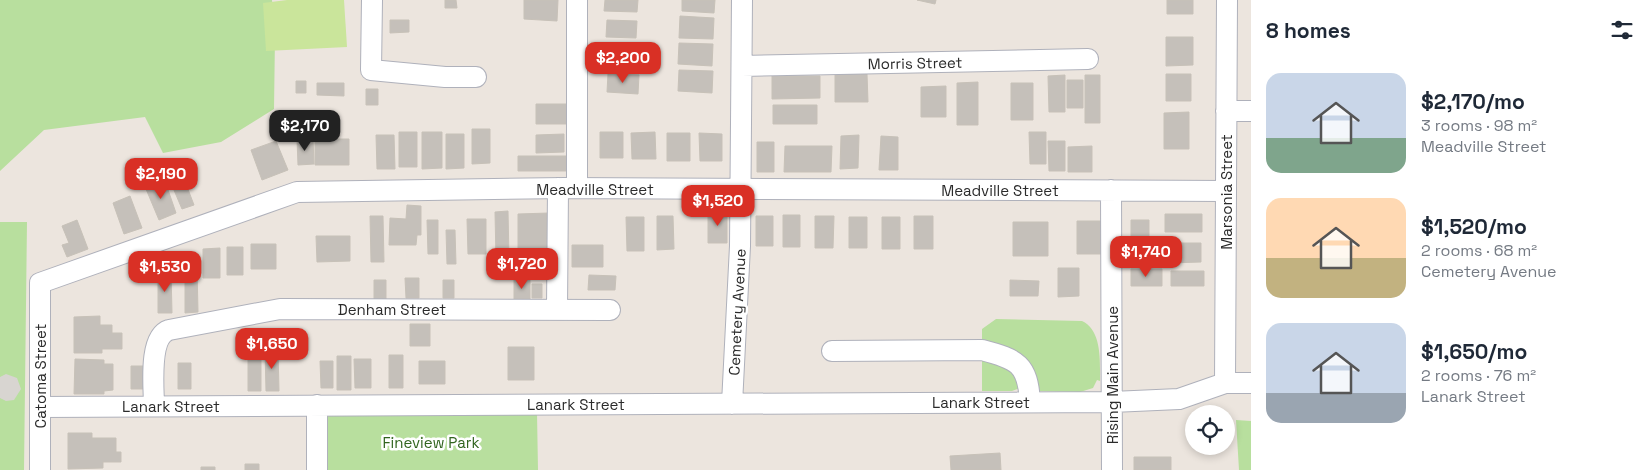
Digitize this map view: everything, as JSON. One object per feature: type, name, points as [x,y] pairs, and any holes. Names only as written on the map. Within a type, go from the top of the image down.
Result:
[{"type":"street","points":[[372,0],[370,70],[445,77],[476,77]]},
{"type":"street","points":[[557,310],[567,188],[578,0]]},
{"type":"street","name":"Cemetery Avenue","points":[[732,404],[741,190],[742,0]]},
{"type":"street","name":"Marsonia Street","points":[[1225,383],[1227,0]]},
{"type":"street","name":"Morris Street","points":[[742,66],[1088,59]]},
{"type":"street","points":[[1226,112],[1251,111]]},
{"type":"street","name":"Meadville Street","points":[[40,283],[297,192],[567,188],[1226,191]]},
{"type":"street","name":"Rising Main Avenue","points":[[1111,190],[1112,470]]},
{"type":"street","name":"Catoma Street","points":[[40,283],[40,470]]},
{"type":"street","name":"Denham Street","points":[[154,406],[154,353],[161,335],[169,330],[280,310],[610,310]]},
{"type":"street","points":[[832,351],[982,350],[1004,356],[1022,368],[1028,379],[1030,402]]},
{"type":"street","name":"Lanark Street","points":[[40,407],[1112,402],[1179,399],[1225,383],[1251,383]]},
{"type":"street","points":[[317,405],[317,470]]},
{"type":"green space","points":[[0,0],[272,0],[275,36],[274,109],[221,142],[163,153],[145,117],[44,130],[0,171]]},
{"type":"green space","points":[[287,0],[344,0],[347,47],[266,51],[263,3]]},
{"type":"green space","points":[[0,222],[27,222],[24,470],[0,470]]},
{"type":"green space","points":[[996,319],[1082,321],[1089,325],[1096,339],[1100,356],[1100,381],[1097,380],[1093,388],[1080,392],[1040,391],[1036,377],[982,345],[982,329]]},
{"type":"green space","points":[[982,355],[1014,370],[1020,388],[1012,391],[982,391]]},
{"type":"green space","name":"Fineview Park","points":[[537,413],[538,470],[324,470],[324,414]]},
{"type":"green space","points":[[1236,420],[1251,421],[1251,470],[1239,470]]},
{"type":"shaded area","points":[[6,374],[17,378],[21,389],[14,400],[6,401],[0,398],[0,377]]},
{"type":"building","points":[[445,0],[456,0],[457,8],[445,8]]},
{"type":"building","points":[[524,0],[558,0],[557,21],[524,19]]},
{"type":"building","points":[[605,0],[638,0],[637,12],[604,11]]},
{"type":"building","points":[[682,0],[715,0],[714,13],[682,11]]},
{"type":"building","points":[[917,0],[936,0],[935,4]]},
{"type":"building","points":[[1167,0],[1193,0],[1193,14],[1167,14]]},
{"type":"building","points":[[680,16],[714,18],[713,39],[679,38]]},
{"type":"building","points":[[390,20],[409,20],[409,32],[390,33]]},
{"type":"building","points":[[607,20],[637,21],[636,38],[606,37]]},
{"type":"building","points":[[1166,37],[1193,37],[1193,65],[1166,66]]},
{"type":"building","points":[[679,43],[713,44],[712,66],[678,64]]},
{"type":"building","points":[[605,44],[637,46],[636,65],[604,64]]},
{"type":"building","points":[[679,70],[713,71],[712,93],[678,91]]},
{"type":"building","points":[[608,74],[639,75],[638,94],[607,92]]},
{"type":"building","points":[[867,74],[868,102],[835,102],[835,75]]},
{"type":"building","points":[[1166,74],[1191,74],[1191,101],[1166,101]]},
{"type":"building","points":[[1065,75],[1065,112],[1049,112],[1048,76]]},
{"type":"building","points":[[1085,75],[1100,75],[1100,123],[1085,123]]},
{"type":"building","points":[[772,76],[820,76],[820,98],[772,99]]},
{"type":"building","points":[[1067,80],[1083,80],[1083,108],[1067,108]]},
{"type":"building","points":[[296,81],[306,81],[306,93],[296,93]]},
{"type":"building","points":[[978,82],[978,125],[957,125],[957,83]]},
{"type":"building","points":[[317,83],[344,83],[344,96],[317,95]]},
{"type":"building","points":[[1011,83],[1033,83],[1033,120],[1011,120]]},
{"type":"building","points":[[946,86],[946,117],[921,117],[921,87]]},
{"type":"building","points":[[366,89],[378,89],[378,105],[366,105]]},
{"type":"building","points":[[536,104],[568,104],[568,124],[536,124]]},
{"type":"building","points":[[773,105],[817,105],[817,124],[773,124]]},
{"type":"building","points":[[1189,112],[1189,149],[1164,149],[1164,113]]},
{"type":"building","points":[[472,129],[490,129],[490,163],[472,164]]},
{"type":"building","points":[[399,132],[417,132],[417,167],[399,167]]},
{"type":"building","points":[[422,132],[442,132],[442,168],[422,169]]},
{"type":"building","points":[[600,132],[623,132],[623,158],[600,158]]},
{"type":"building","points":[[655,132],[656,159],[632,159],[631,133]]},
{"type":"building","points":[[1029,132],[1046,132],[1046,164],[1030,164]]},
{"type":"building","points":[[667,133],[690,133],[690,161],[667,161]]},
{"type":"building","points":[[699,133],[722,134],[722,161],[700,161]]},
{"type":"building","points":[[446,134],[464,134],[464,168],[446,169]]},
{"type":"building","points":[[564,134],[564,152],[536,153],[536,135]]},
{"type":"building","points":[[376,135],[394,135],[395,169],[377,169]]},
{"type":"building","points":[[859,135],[858,168],[840,169],[841,136]]},
{"type":"building","points":[[881,136],[898,137],[898,170],[879,170]]},
{"type":"building","points":[[297,139],[313,139],[314,164],[298,165]]},
{"type":"building","points":[[315,139],[349,139],[349,165],[315,165]]},
{"type":"building","points":[[276,141],[288,170],[262,180],[251,150]]},
{"type":"building","points":[[1048,141],[1065,141],[1065,171],[1049,171]]},
{"type":"building","points":[[757,142],[774,142],[774,172],[757,172]]},
{"type":"building","points":[[785,146],[832,146],[831,172],[784,172]]},
{"type":"building","points":[[1092,146],[1092,172],[1068,172],[1068,147]]},
{"type":"building","points":[[518,156],[566,156],[567,171],[518,171]]},
{"type":"building","points":[[181,171],[194,205],[182,209],[168,176]]},
{"type":"building","points":[[165,181],[176,213],[159,220],[146,189]]},
{"type":"building","points":[[130,196],[142,228],[124,234],[113,203]]},
{"type":"building","points":[[407,205],[421,206],[421,235],[417,235],[416,245],[389,245],[390,218],[406,219]]},
{"type":"building","points":[[708,210],[727,210],[727,243],[708,243]]},
{"type":"building","points":[[508,211],[509,258],[496,259],[495,212]]},
{"type":"building","points":[[549,213],[549,250],[518,250],[518,214]]},
{"type":"building","points":[[1165,214],[1202,214],[1202,232],[1165,232]]},
{"type":"building","points":[[783,215],[800,215],[800,247],[783,247]]},
{"type":"building","points":[[370,216],[383,216],[384,262],[371,262]]},
{"type":"building","points":[[657,216],[673,216],[674,249],[657,250]]},
{"type":"building","points":[[756,216],[773,216],[773,246],[756,246]]},
{"type":"building","points":[[815,216],[834,216],[833,248],[815,248]]},
{"type":"building","points":[[914,216],[933,216],[933,249],[914,249]]},
{"type":"building","points":[[626,217],[644,217],[644,251],[627,251]]},
{"type":"building","points":[[849,217],[867,217],[867,248],[849,248]]},
{"type":"building","points":[[882,217],[900,217],[900,249],[882,249]]},
{"type":"building","points":[[467,219],[486,219],[486,254],[468,254]]},
{"type":"building","points":[[77,220],[88,249],[67,257],[62,245],[69,243],[62,226]]},
{"type":"building","points":[[427,220],[438,220],[438,254],[428,254]]},
{"type":"building","points":[[1131,220],[1149,220],[1149,239],[1131,239]]},
{"type":"building","points":[[1077,221],[1102,221],[1102,254],[1077,254]]},
{"type":"building","points":[[1013,222],[1048,222],[1048,256],[1013,256]]},
{"type":"building","points":[[446,230],[455,230],[456,264],[447,264]]},
{"type":"building","points":[[316,236],[350,236],[350,261],[317,262]]},
{"type":"building","points":[[1169,243],[1201,243],[1201,262],[1169,263]]},
{"type":"building","points":[[251,244],[276,244],[276,269],[251,269]]},
{"type":"building","points":[[572,245],[603,245],[603,267],[572,267]]},
{"type":"building","points":[[227,247],[243,247],[243,275],[227,275]]},
{"type":"building","points":[[220,248],[220,278],[203,278],[203,249]]},
{"type":"building","points":[[197,268],[198,312],[185,313],[185,269]]},
{"type":"building","points":[[1058,268],[1079,268],[1079,296],[1058,297]]},
{"type":"building","points":[[1131,269],[1162,269],[1162,286],[1131,286]]},
{"type":"building","points":[[1171,271],[1204,271],[1204,286],[1171,286]]},
{"type":"building","points":[[158,272],[171,272],[172,313],[158,313]]},
{"type":"building","points":[[589,275],[616,276],[615,290],[588,290]]},
{"type":"building","points":[[405,278],[419,278],[419,298],[406,298]]},
{"type":"building","points":[[374,280],[386,280],[386,300],[374,300]]},
{"type":"building","points":[[443,280],[454,280],[454,298],[443,298]]},
{"type":"building","points":[[514,280],[530,280],[530,299],[514,299]]},
{"type":"building","points":[[1010,280],[1039,281],[1038,296],[1010,296]]},
{"type":"building","points":[[532,284],[542,284],[542,298],[532,298]]},
{"type":"building","points":[[100,316],[100,325],[112,325],[112,333],[122,333],[122,349],[102,349],[102,353],[74,353],[74,317]]},
{"type":"building","points":[[410,324],[430,324],[430,346],[410,346]]},
{"type":"building","points":[[508,347],[534,347],[534,380],[508,380]]},
{"type":"building","points":[[265,350],[278,350],[279,391],[266,391]]},
{"type":"building","points":[[389,355],[403,355],[403,388],[389,388]]},
{"type":"building","points":[[337,356],[351,356],[351,390],[337,390]]},
{"type":"building","points":[[248,358],[261,358],[261,391],[248,391]]},
{"type":"building","points":[[75,359],[104,360],[104,364],[113,364],[113,390],[104,391],[104,394],[74,394]]},
{"type":"building","points":[[354,359],[371,359],[371,388],[355,388]]},
{"type":"building","points":[[320,361],[333,361],[333,388],[321,388]]},
{"type":"building","points":[[419,361],[445,361],[445,384],[419,384]]},
{"type":"building","points":[[178,363],[191,363],[191,389],[178,389]]},
{"type":"building","points":[[131,366],[147,366],[147,389],[131,389]]},
{"type":"building","points":[[68,433],[92,433],[92,438],[116,438],[116,452],[121,452],[121,462],[103,462],[103,468],[68,469]]},
{"type":"building","points":[[1000,453],[1001,470],[951,470],[950,456]]},
{"type":"building","points":[[1134,457],[1171,457],[1171,470],[1134,470]]},
{"type":"building","points":[[245,464],[259,464],[259,470],[245,470]]},
{"type":"building","points":[[201,467],[215,467],[215,470],[201,470]]}]
